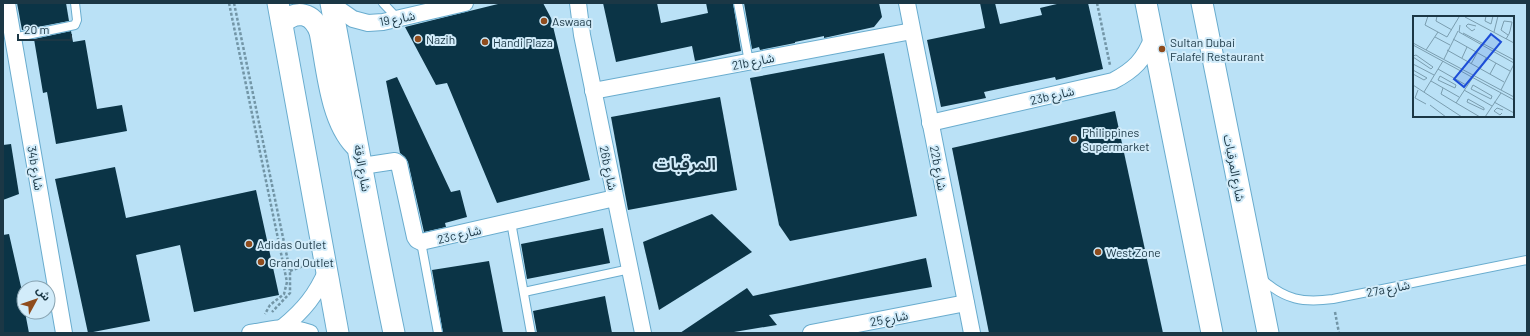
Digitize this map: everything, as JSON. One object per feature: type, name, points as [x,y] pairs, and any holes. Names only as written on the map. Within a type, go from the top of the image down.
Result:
[{"type":"street","name":"34b شارع","points":[[7,3],[64,333]]},
{"type":"street","name":"شارع 19","points":[[333,3],[353,19],[368,23],[398,19],[465,3]]},
{"type":"street","name":"شارع الرقة","points":[[333,3],[376,248],[394,333]]},
{"type":"street","name":"26b شارع","points":[[578,3],[582,34],[593,91],[643,333]]},
{"type":"street","name":"22b شارع","points":[[907,3],[972,333]]},
{"type":"street","points":[[1146,3],[1212,333]]},
{"type":"street","name":"شارع المرقبات","points":[[1202,3],[1268,333]]},
{"type":"street","points":[[280,13],[288,17],[296,14],[304,15],[312,18],[317,24],[320,32],[335,110],[344,132],[361,158]]},
{"type":"street","points":[[280,13],[338,333]]},
{"type":"street","name":"21b شارع","points":[[593,91],[912,31]]},
{"type":"street","name":"23b شارع","points":[[930,122],[1113,81],[1127,74],[1138,64],[1147,52],[1153,37]]},
{"type":"street","name":"23c شارع","points":[[361,158],[395,161],[399,164],[415,237],[421,242],[615,198]]},
{"type":"street","points":[[275,328],[297,315],[310,302],[327,270]]},
{"type":"street","name":"شارع 25","points":[[811,333],[966,303]]},
{"type":"street","points":[[250,333],[275,328],[300,329],[310,333]]},
{"type":"lane","points":[[13,38],[72,26],[78,20],[75,3]]},
{"type":"lane","points":[[383,3],[398,19]]},
{"type":"lane","points":[[738,3],[749,62]]},
{"type":"lane","points":[[511,222],[531,333]]},
{"type":"lane","points":[[421,242],[438,333]]},
{"type":"lane","name":"27a شارع","points":[[1256,274],[1272,289],[1291,298],[1312,301],[1333,299],[1527,260]]},
{"type":"lane","points":[[524,292],[630,269]]},
{"type":"path","points":[[229,3],[288,282],[284,294],[270,305],[265,312],[275,328]]},
{"type":"path","points":[[234,3],[290,271],[290,293],[271,313],[275,328]]},
{"type":"path","points":[[1097,3],[1113,81]]},
{"type":"path","points":[[1333,299],[1339,333]]},
{"type":"building","points":[[17,3],[66,3],[69,21],[22,30]]},
{"type":"building","points":[[502,3],[543,3],[551,18],[590,180],[497,203],[447,83],[436,85],[405,27]]},
{"type":"building","points":[[603,3],[657,3],[661,23],[708,13],[706,3],[733,3],[741,51],[695,61],[692,46],[616,62]]},
{"type":"building","points":[[744,3],[879,3],[882,17],[874,27],[760,50],[759,47],[752,49]]},
{"type":"building","points":[[980,3],[995,3],[1000,24],[1042,15],[1040,8],[1061,3],[1088,3],[1103,69],[1056,80],[1055,77],[984,92],[986,98],[941,107],[927,40],[985,28]]},
{"type":"building","points":[[71,31],[73,42],[85,40],[97,109],[122,105],[127,131],[56,144],[47,92],[43,93],[34,39]]},
{"type":"building","points":[[884,53],[917,216],[790,241],[779,225],[750,78]]},
{"type":"building","points":[[397,77],[451,192],[460,190],[467,217],[445,223],[446,227],[424,232],[408,162],[400,153],[386,81]]},
{"type":"building","points":[[720,97],[737,190],[628,210],[611,117]]},
{"type":"building","points":[[1115,111],[1163,333],[989,333],[952,148]]},
{"type":"building","points":[[11,144],[19,194],[3,200],[3,145]]},
{"type":"building","points":[[115,167],[126,218],[256,190],[279,295],[194,312],[180,245],[136,255],[150,321],[88,333],[55,179]]},
{"type":"building","points":[[712,214],[752,252],[659,310],[643,242]]},
{"type":"building","points":[[603,228],[610,263],[527,279],[521,244]]},
{"type":"building","points":[[9,234],[19,280],[16,280],[16,320],[27,320],[29,333],[3,333],[3,235]]},
{"type":"building","points":[[926,258],[932,287],[769,315],[777,325],[728,333],[680,333],[747,288],[753,296]]},
{"type":"building","points":[[489,261],[503,333],[443,333],[432,270]]},
{"type":"building","points":[[605,296],[612,333],[537,333],[533,311]]},
{"type":"place","name":"Aswaaq","points":[[544,21]]},
{"type":"place","name":"Nazih","points":[[418,39]]},
{"type":"place","name":"Handi Plaza","points":[[485,42]]},
{"type":"place","name":"Sultan Dubai Falafel Restaurant","points":[[1162,49]]},
{"type":"place","name":"Philippines Supermarket","points":[[1074,139]]},
{"type":"place","name":"Adidas Outlet","points":[[249,244]]},
{"type":"place","name":"West Zone","points":[[1098,252]]},
{"type":"place","name":"Grand Outlet","points":[[261,262]]},
{"type":"district","name":"المرقبات","points":[[685,163]]}]
